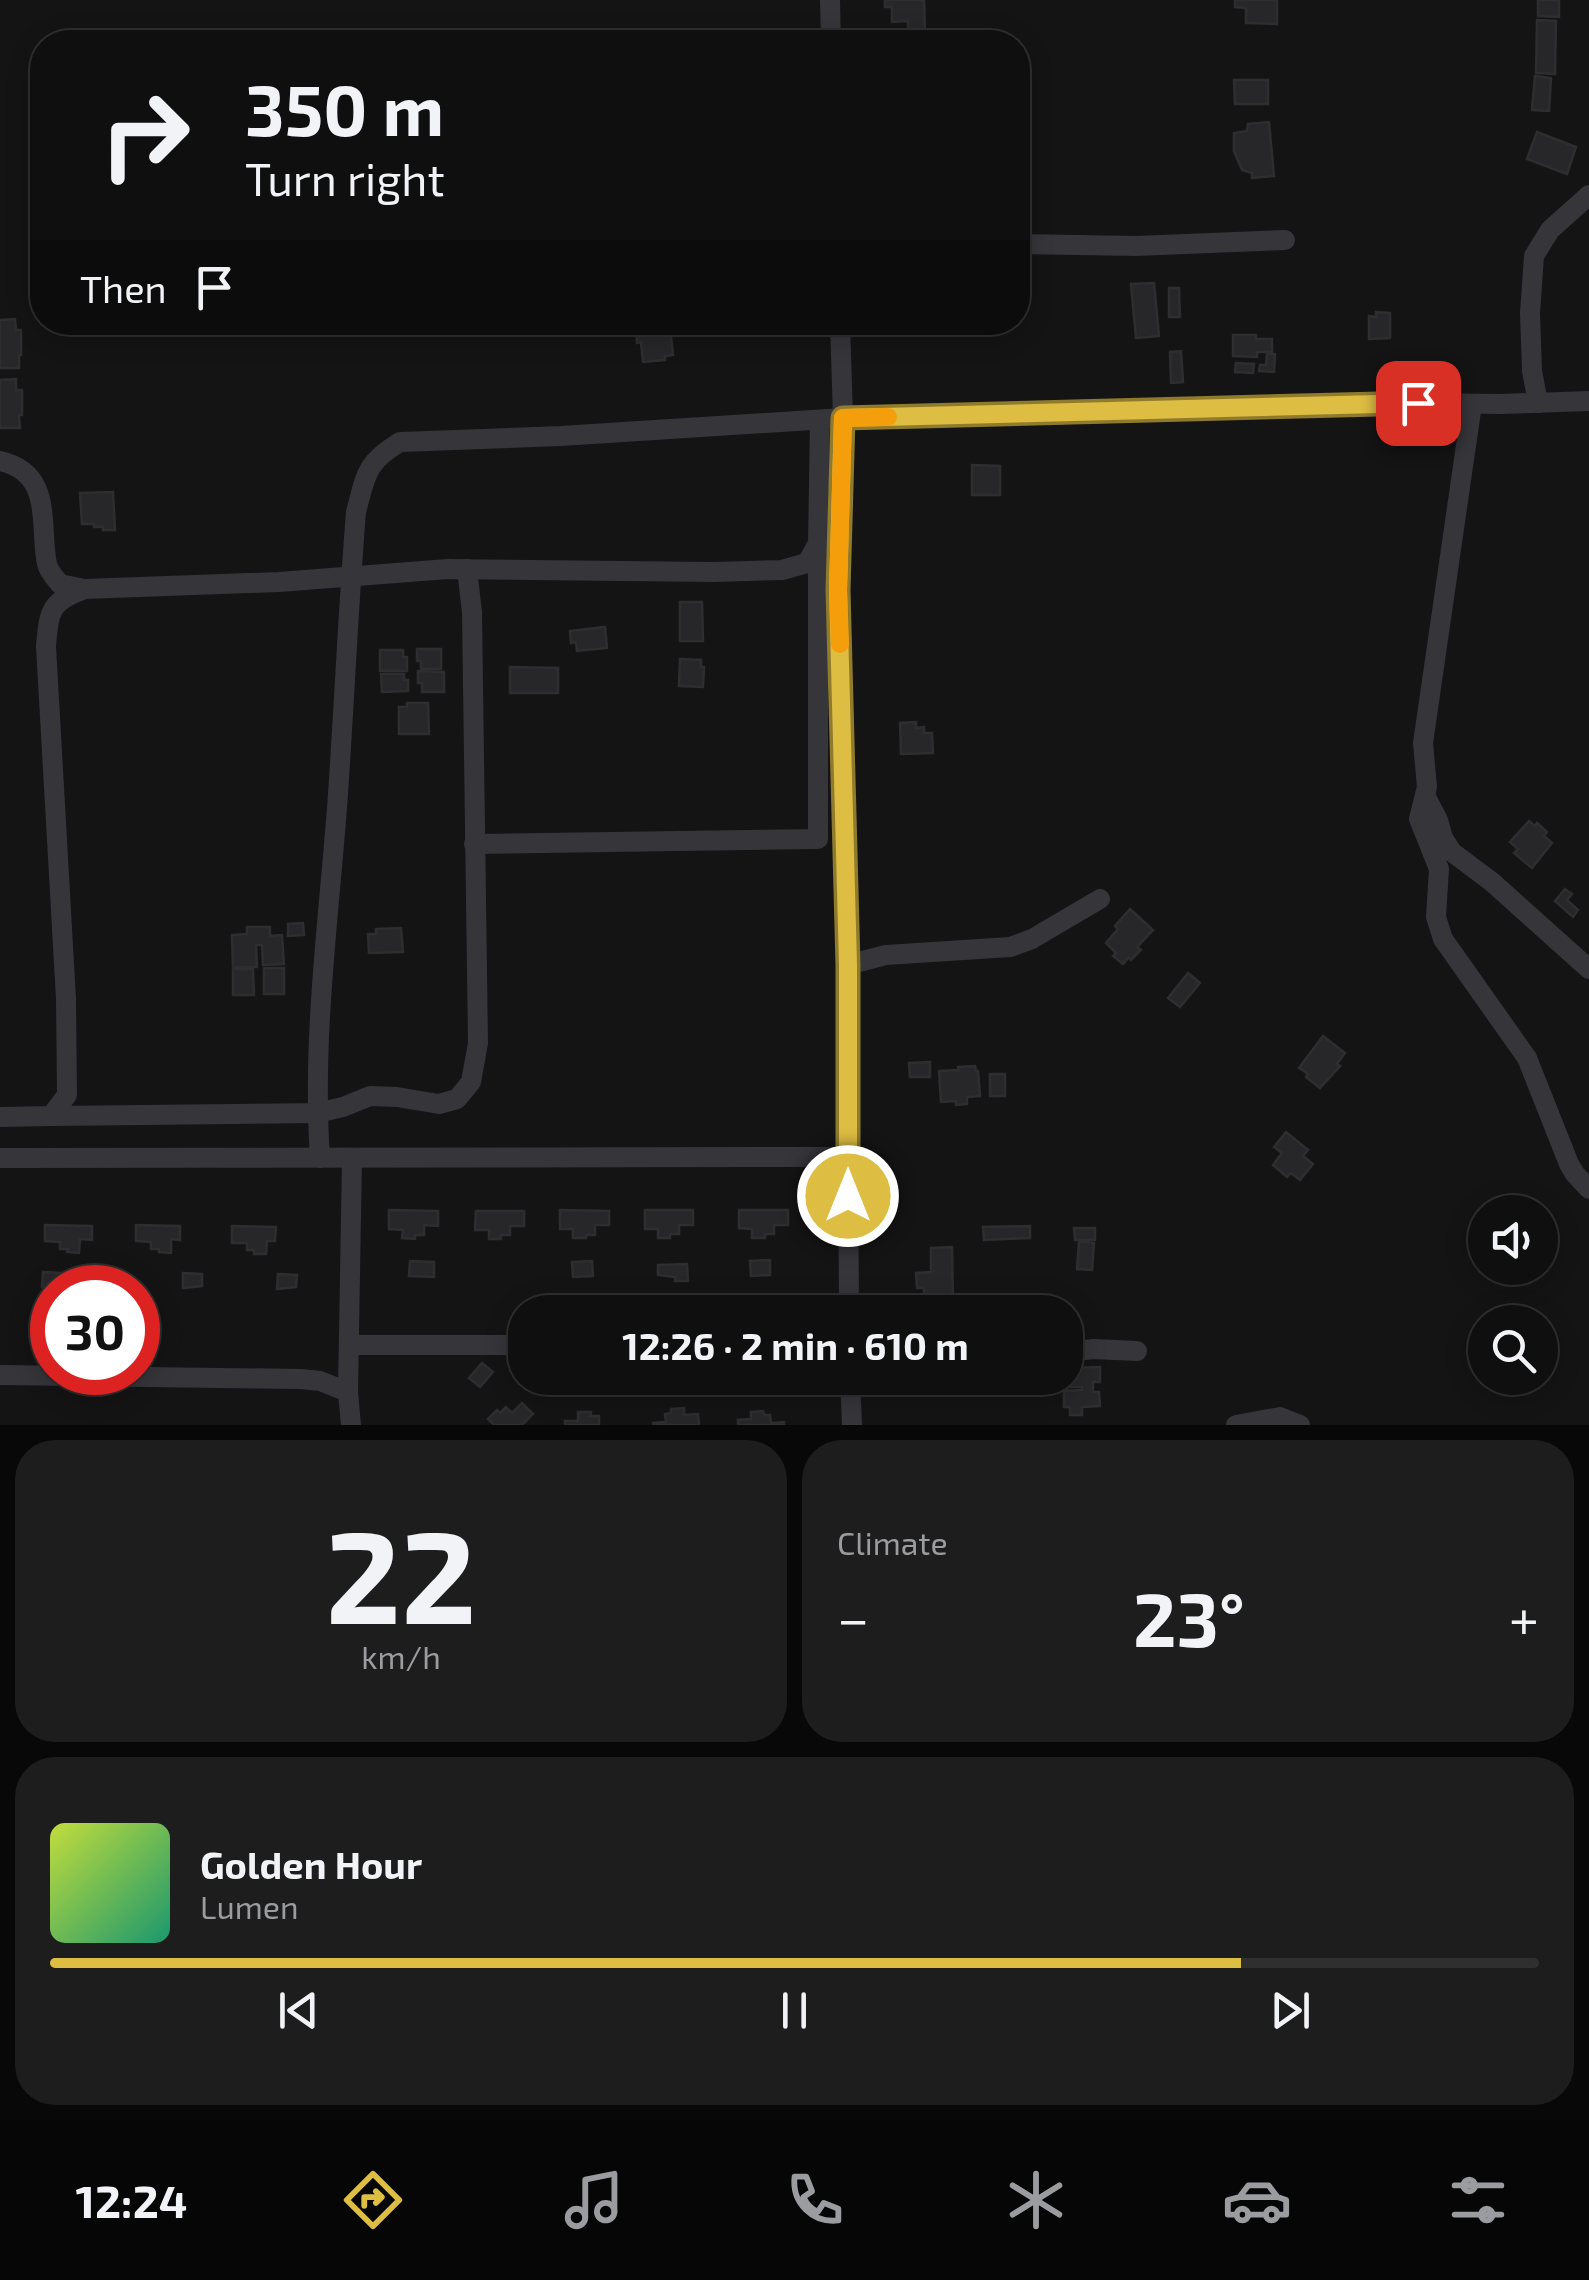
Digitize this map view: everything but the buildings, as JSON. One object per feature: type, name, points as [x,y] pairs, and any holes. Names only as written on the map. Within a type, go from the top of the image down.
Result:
[{"type":"street","points":[[830,0],[831,30]]},
{"type":"street","points":[[1538,403],[1532,371],[1530,313],[1534,256],[1550,230],[1589,195]]},
{"type":"street","points":[[1030,244],[1136,246],[1284,240]]},
{"type":"street","points":[[840,335],[843,418],[838,590],[848,965],[849,1295]]},
{"type":"street","points":[[320,1158],[316,1113],[322,976],[356,512],[368,469],[381,454],[400,442],[843,418],[1589,402]]},
{"type":"street","points":[[1472,404],[1424,731],[1427,777],[1420,819],[1439,868],[1436,917],[1443,939],[1527,1058],[1568,1164],[1589,1189]]},
{"type":"street","points":[[474,844],[818,839],[820,420]]},
{"type":"street","points":[[0,461],[32,479],[42,501],[66,999],[67,1095],[83,1116]]},
{"type":"street","points":[[47,568],[60,584],[84,589],[467,569],[782,570],[806,563],[818,544]]},
{"type":"street","points":[[0,1117],[316,1113],[370,1096],[439,1104],[457,1099],[471,1082],[478,1043],[472,612],[467,569]]},
{"type":"street","points":[[49,617],[60,598],[84,589]]},
{"type":"street","points":[[1425,795],[1452,852],[1492,882],[1589,969]]},
{"type":"street","points":[[848,965],[886,954],[1010,946],[1032,939],[1100,898]]},
{"type":"street","points":[[51,1116],[67,1095]]},
{"type":"street","points":[[0,1158],[848,1156]]},
{"type":"street","points":[[351,1425],[348,1392],[352,1158]]},
{"type":"street","points":[[349,1345],[508,1345]]},
{"type":"street","points":[[1083,1350],[1138,1351]]},
{"type":"street","points":[[0,1375],[301,1380],[320,1381],[348,1392]]},
{"type":"street","points":[[851,1395],[852,1425]]},
{"type":"street","points":[[1236,1425],[1280,1417],[1300,1425]]},
{"type":"slow traffic","points":[[840,644],[843,418],[888,417]]},
{"type":"route","points":[[848,1196],[848,965],[838,590],[843,418],[1418,403]]}]
